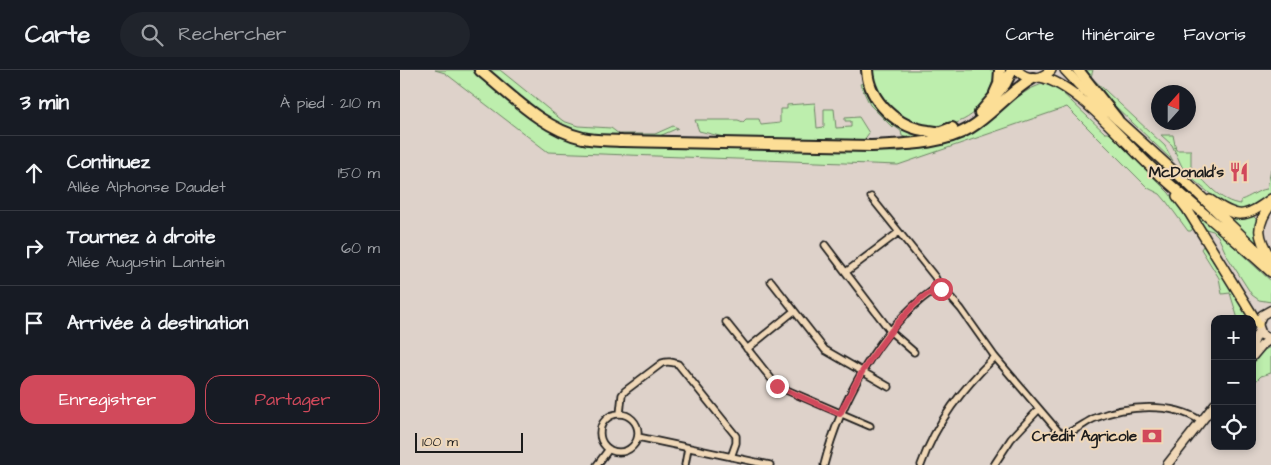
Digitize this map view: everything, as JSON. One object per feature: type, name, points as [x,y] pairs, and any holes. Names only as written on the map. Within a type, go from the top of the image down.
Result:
[{"type":"highway","points":[[480,70],[534,114],[568,134],[584,138],[622,141],[836,145],[907,144],[942,139],[969,129],[1011,93],[1037,78]]},
{"type":"highway","points":[[867,70],[873,95],[882,107],[915,129],[940,132],[967,122],[982,111],[1005,84],[1012,70]]},
{"type":"highway","points":[[993,98],[1000,70]]},
{"type":"highway","points":[[1078,70],[1117,120]]},
{"type":"main road","points":[[1017,70],[1027,77],[1051,79],[1068,88],[1149,166],[1271,272]]},
{"type":"main road","points":[[1037,78],[1051,70]]},
{"type":"main road","points":[[1065,70],[1271,264]]},
{"type":"main road","points":[[1149,166],[1187,210],[1259,327]]},
{"type":"main road","points":[[1187,184],[1234,214],[1247,214],[1255,211],[1271,199]]},
{"type":"main road","points":[[1271,204],[1263,215],[1259,228],[1262,244],[1271,259]]},
{"type":"street","points":[[870,198],[935,276],[941,289],[948,294],[961,310],[995,357],[1061,433],[1072,432],[1095,418],[1129,409],[1170,410],[1190,414],[1201,422]]},
{"type":"street","points":[[846,272],[899,232]]},
{"type":"street","points":[[825,245],[891,332],[914,352]]},
{"type":"street","points":[[771,281],[825,350],[889,387]]},
{"type":"street","points":[[824,465],[840,414],[862,372],[891,332],[925,296],[936,289],[941,289]]},
{"type":"street","points":[[1256,335],[1262,315],[1271,310]]},
{"type":"street","points":[[747,349],[794,311]]},
{"type":"street","points":[[726,322],[777,386],[870,426]]},
{"type":"street","points":[[1259,327],[1266,338],[1271,339]]},
{"type":"street","points":[[1256,352],[1271,339]]},
{"type":"street","points":[[921,465],[936,431],[954,401],[995,357]]},
{"type":"street","points":[[620,414],[622,395],[625,392],[662,363],[667,361],[678,364],[736,436],[736,444],[731,457]]},
{"type":"street","points":[[1167,465],[1214,405]]},
{"type":"street","points":[[994,465],[1011,439],[1039,409]]},
{"type":"street","points":[[620,414],[636,424],[638,437],[630,449],[616,452],[609,450],[604,444],[601,438],[601,430],[607,419],[620,414]]},
{"type":"street","points":[[638,437],[770,465]]},
{"type":"street","points":[[684,465],[688,448]]},
{"type":"street","points":[[597,465],[609,450]]},
{"type":"green space","points":[[435,70],[472,70],[536,121],[558,135],[597,145],[897,152],[923,148],[984,125],[1007,104],[1030,89],[1042,84],[1055,86],[1105,133],[1109,133],[1169,193],[1193,228],[1191,231],[1188,231],[1160,194],[1148,188],[1067,107],[898,165],[548,152],[445,73]]},
{"type":"green space","points":[[485,70],[500,70],[563,121],[578,126],[611,128],[619,134],[655,134],[673,126],[678,128],[655,138],[597,136],[577,133],[539,114]]},
{"type":"green space","points":[[871,70],[995,70],[989,92],[976,111],[958,122],[937,127],[926,127],[906,121],[887,107],[880,95]]},
{"type":"green space","points":[[1083,70],[1093,70],[1091,77],[1165,146],[1173,161],[1094,86]]},
{"type":"green space","points":[[864,83],[877,106],[891,121],[910,130],[935,136],[914,140],[902,136],[901,131],[894,126],[893,128],[870,105],[860,84]]},
{"type":"green space","points":[[815,103],[817,128],[824,127],[824,109],[834,109],[836,128],[851,127],[851,121],[845,121],[845,118],[859,117],[869,133],[864,140],[827,139],[822,142],[732,139],[699,131],[695,120],[738,120],[743,122],[746,119],[759,119],[761,125],[780,123],[780,109],[787,109],[787,105]]},
{"type":"green space","points":[[1161,135],[1173,135],[1176,150],[1191,150],[1191,167],[1213,190],[1226,199],[1241,204],[1241,200],[1267,189],[1271,169],[1271,194],[1254,207],[1240,211],[1225,206],[1185,173],[1172,145]]},
{"type":"green space","points":[[1195,211],[1271,281],[1271,302],[1259,300],[1252,295],[1227,256],[1218,236],[1213,231],[1202,228],[1193,212]]},
{"type":"green space","points":[[1252,215],[1257,220],[1255,234],[1258,248],[1227,218],[1236,219]]},
{"type":"green space","points":[[1203,246],[1248,315],[1237,315],[1230,293],[1222,294],[1219,278],[1201,249]]},
{"type":"green space","points":[[1271,347],[1271,373],[1261,376],[1256,381],[1256,359]]},
{"type":"place","name":"McDonald's","points":[[1239,172]]},
{"type":"place","name":"Crédit Agricole","points":[[1152,436]]},
{"type":"route","points":[[777,386],[840,414],[862,372],[900,320],[925,296],[936,289],[941,289]]}]
